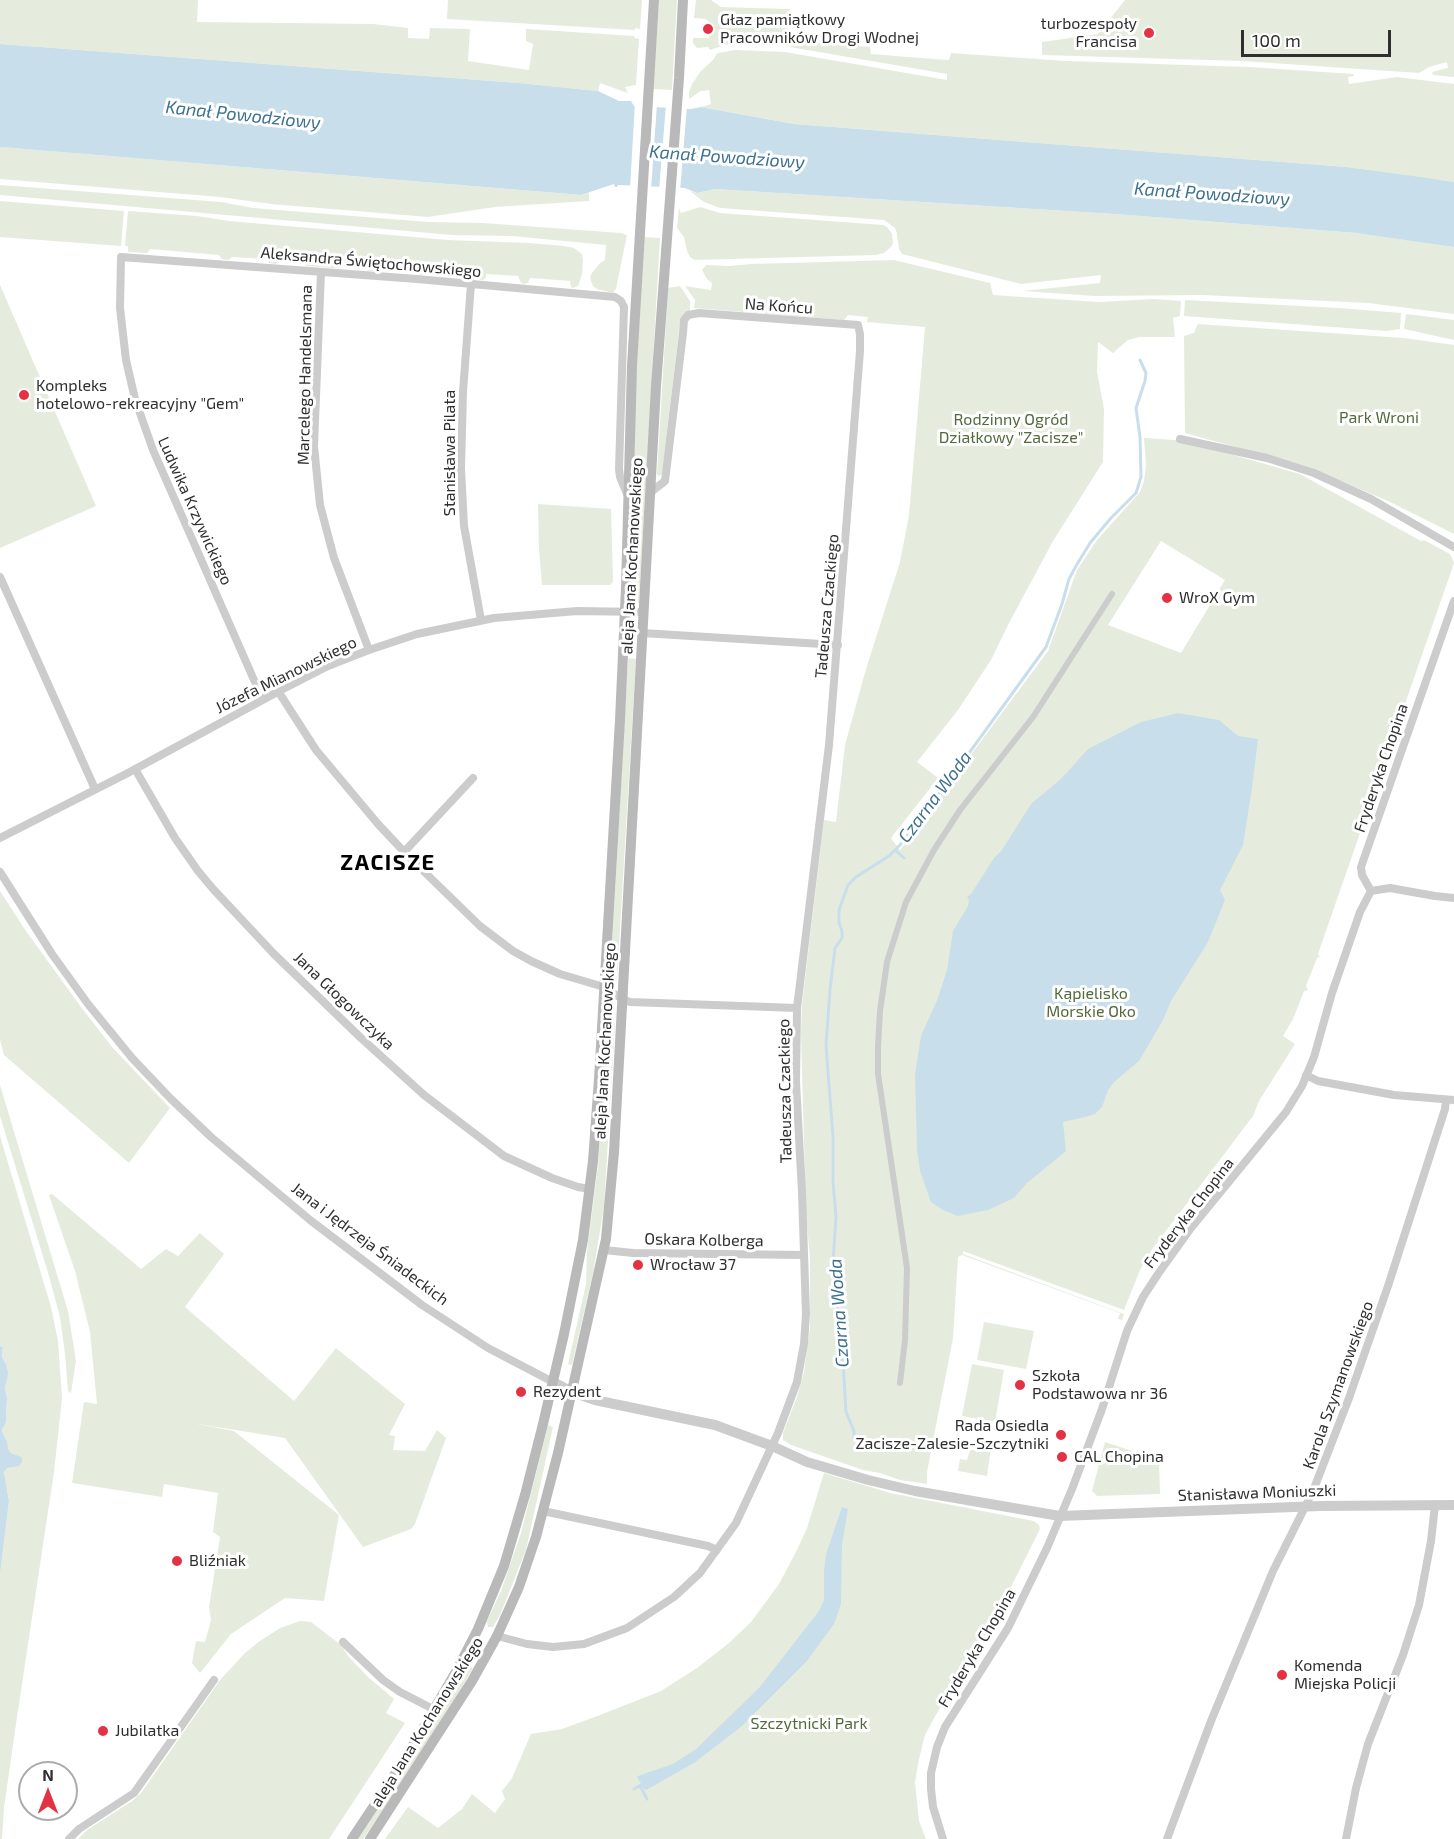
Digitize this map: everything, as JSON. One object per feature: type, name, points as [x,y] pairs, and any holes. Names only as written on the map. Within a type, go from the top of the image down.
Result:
[{"type":"main road","name":"aleja Jana Kochanowskiego","points":[[351,1839],[386,1789],[435,1710],[478,1629],[504,1566],[553,1382],[580,1260],[590,1189],[604,987],[625,610],[632,366],[654,0]]},
{"type":"main road","name":"aleja Jana Kochanowskiego","points":[[370,1839],[472,1681],[497,1636],[525,1570],[543,1511],[604,1250],[611,1200],[643,612],[682,0]]},
{"type":"main road","points":[[478,1629],[497,1636]]},
{"type":"street","name":"Aleksandra Świętochowskiego","points":[[121,256],[615,297]]},
{"type":"street","name":"Ludwika Krzywickiego","points":[[121,256],[120,308],[126,360],[135,399],[153,450],[264,699]]},
{"type":"street","name":"Marcelego Handelsmana","points":[[321,272],[314,446],[320,505],[334,558],[369,650]]},
{"type":"street","name":"Stanisława Pilata","points":[[471,284],[460,469],[464,526],[481,620]]},
{"type":"street","name":"aleja Jana Kochanowskiego","points":[[615,297],[624,307],[619,472],[629,499]]},
{"type":"street","name":"Na Końcu","points":[[651,492],[665,481],[684,320],[689,314],[858,325]]},
{"type":"street","name":"Tadeusza Czackiego","points":[[497,1636],[527,1644],[553,1647],[584,1644],[614,1634],[675,1597],[700,1573],[735,1522],[772,1446],[797,1382],[804,1344],[806,1314],[796,1082],[797,1008],[828,761],[860,351],[858,325]]},
{"type":"street","points":[[1180,439],[1267,458],[1314,474],[1371,499],[1454,547]]},
{"type":"street","points":[[0,577],[94,789]]},
{"type":"street","points":[[900,1383],[905,1340],[907,1268],[881,1095],[878,1056],[880,1011],[887,962],[906,902],[934,850],[960,810],[1033,717],[1112,594]]},
{"type":"street","name":"Fryderyka Chopina","points":[[943,1839],[933,1807],[931,1790],[937,1747],[945,1727],[1008,1628],[1070,1495],[1102,1409],[1127,1331],[1143,1297],[1191,1228],[1286,1112],[1314,1057],[1332,993],[1360,912],[1371,891],[1362,875],[1361,867],[1454,601]]},
{"type":"street","name":"Józefa Mianowskiego","points":[[0,838],[135,769],[278,691],[328,666],[369,650],[417,634],[481,620],[552,612],[625,610],[643,612]]},
{"type":"street","points":[[642,633],[837,645]]},
{"type":"street","points":[[278,691],[323,759],[404,852],[496,939],[543,967],[604,987],[622,999],[634,1003],[797,1008]]},
{"type":"street","name":"Jana Głogowczyka","points":[[135,769],[198,871],[274,954],[361,1038],[424,1095],[504,1156],[552,1178],[590,1189]]},
{"type":"street","points":[[404,852],[473,778]]},
{"type":"street","name":"Jana i Jędrzeja Śniadeckich","points":[[0,872],[21,908],[88,1004],[132,1058],[171,1099],[211,1137],[310,1220],[422,1305],[488,1348],[572,1392],[595,1400],[715,1425],[838,1472],[915,1491],[1060,1516]]},
{"type":"street","points":[[1371,891],[1390,888],[1435,897],[1454,898]]},
{"type":"street","points":[[1306,1075],[1318,1081],[1371,1091],[1425,1099],[1450,1100]]},
{"type":"street","name":"Karola Szymanowskiego","points":[[1167,1839],[1211,1721],[1269,1581],[1313,1491],[1349,1398],[1445,1109],[1450,1100]]},
{"type":"street","name":"Oskara Kolberga","points":[[604,1250],[633,1253],[804,1255]]},
{"type":"street","points":[[1346,1839],[1368,1744],[1403,1655],[1419,1605],[1435,1505]]},
{"type":"street","name":"Stanisława Moniuszki","points":[[1060,1516],[1305,1506],[1454,1505]]},
{"type":"street","points":[[543,1511],[717,1550]]},
{"type":"street","points":[[343,1642],[382,1680],[435,1710]]},
{"type":"street","points":[[69,1839],[79,1829],[134,1793],[214,1680]]},
{"type":"green space","points":[[0,0],[198,0],[197,22],[373,24],[408,28],[408,38],[429,39],[430,28],[470,29],[468,61],[529,70],[533,44],[526,41],[526,29],[634,36],[639,39],[636,85],[625,87],[628,93],[600,83],[598,91],[0,44]]},
{"type":"green space","points":[[448,0],[642,0],[640,29],[447,19]]},
{"type":"green space","points":[[659,0],[677,0],[672,90],[653,89]]},
{"type":"green space","points":[[696,0],[711,0],[721,7],[790,9],[787,35],[783,43],[778,45],[737,44],[710,50],[708,47],[697,48],[693,43],[693,38],[708,38],[712,29],[706,19],[694,18]]},
{"type":"green space","points":[[1125,0],[1454,0],[1454,77],[1433,75],[1432,72],[1448,68],[1447,62],[1429,67],[1419,73],[1242,61],[1042,55],[1042,42],[1098,34]]},
{"type":"green space","points":[[798,41],[870,47],[871,54],[933,59],[949,60],[951,53],[1066,61],[1249,67],[1353,74],[1354,76],[1348,77],[1349,84],[1397,77],[1454,84],[1454,182],[1347,167],[794,124],[701,107],[711,104],[709,90],[701,91],[689,99],[692,84],[715,56],[718,53],[735,50],[785,52],[947,80],[947,74],[790,47]]},
{"type":"green space","points":[[0,147],[581,195],[589,193],[589,201],[495,207],[428,217],[271,204],[220,197],[0,179]]},
{"type":"green space","points":[[0,185],[221,202],[253,208],[428,222],[483,223],[627,235],[616,289],[613,293],[597,289],[590,278],[600,263],[605,260],[606,245],[512,236],[452,235],[0,195]]},
{"type":"green space","points":[[715,189],[1115,214],[1356,233],[1454,247],[1454,314],[1368,303],[1203,295],[1094,296],[1023,291],[1100,283],[1101,275],[1021,284],[902,254],[895,228],[884,220],[720,208],[704,202],[690,191],[697,193]]},
{"type":"green space","points":[[0,201],[124,211],[121,246],[0,237]]},
{"type":"green space","points":[[700,207],[720,213],[884,225],[892,234],[893,243],[884,253],[876,255],[695,260],[690,257],[684,237],[677,228],[679,208],[681,213]]},
{"type":"green space","points":[[128,211],[448,240],[564,246],[574,248],[582,254],[582,274],[578,286],[573,288],[570,281],[530,278],[528,283],[524,284],[518,276],[486,274],[483,280],[458,278],[455,271],[427,269],[423,275],[417,274],[415,270],[380,267],[377,271],[368,271],[366,267],[306,266],[304,262],[278,260],[276,264],[269,263],[267,259],[232,257],[229,260],[222,259],[219,255],[150,249],[147,253],[128,252],[128,246],[125,246]]},
{"type":"green space","points":[[644,237],[660,238],[639,603],[636,606],[632,588],[635,399]]},
{"type":"green space","points":[[894,260],[990,283],[993,295],[1099,302],[1154,299],[1181,301],[1180,316],[1173,318],[1175,337],[1139,337],[1128,340],[1113,353],[1098,342],[1097,371],[1104,409],[1103,462],[1053,541],[991,660],[958,710],[917,762],[938,778],[891,838],[900,850],[1048,651],[1077,570],[1097,540],[1140,492],[1146,464],[1144,438],[1175,440],[1202,446],[1300,474],[1421,541],[1424,540],[1450,554],[1454,563],[1318,954],[1320,957],[1317,958],[1306,986],[1308,990],[1304,991],[1293,1019],[1283,1036],[1295,1044],[1259,1101],[1253,1116],[1153,1248],[1140,1270],[1124,1310],[963,1251],[963,1254],[1124,1314],[1122,1320],[1118,1319],[1120,1313],[962,1255],[958,1257],[953,1338],[927,1472],[927,1484],[900,1480],[863,1470],[791,1445],[783,1440],[783,1433],[804,1372],[810,1327],[810,1258],[806,1214],[801,1035],[802,1004],[824,820],[836,822],[845,745],[900,562],[909,515],[925,327],[867,322],[868,317],[848,315],[844,320],[694,308],[695,300],[685,286],[711,290],[712,283],[702,270],[706,265]],"holes":[[[1161,541],[1225,580],[1181,653],[1108,625]]]},
{"type":"green space","name":"Kompleks hotelowo-rekreacyjny \"Gem\"","points":[[0,285],[96,506],[0,548]]},
{"type":"green space","points":[[680,286],[690,301],[690,310],[682,316],[680,322],[662,474],[659,476],[657,474],[668,288]]},
{"type":"green space","points":[[1185,300],[1401,313],[1400,329],[1387,331],[1184,316]]},
{"type":"green space","points":[[1406,314],[1454,320],[1454,340],[1404,329]]},
{"type":"green space","name":"Park Wroni","points":[[1198,324],[1404,338],[1454,345],[1454,534],[1388,501],[1310,468],[1185,433],[1184,336],[1194,333]]},
{"type":"green space","points":[[538,504],[611,509],[613,582],[610,585],[542,585]]},
{"type":"green space","points":[[628,658],[636,659],[617,979],[616,984],[613,985],[610,981]]},
{"type":"green space","points":[[0,891],[26,931],[112,1047],[170,1108],[129,1163],[4,1055],[0,1040]]},
{"type":"green space","points":[[607,1023],[615,1023],[604,1207],[593,1273],[572,1365],[568,1364],[586,1284],[587,1251],[598,1166]]},
{"type":"green space","points":[[0,1085],[68,1311],[76,1361],[71,1393],[68,1391],[60,1317],[0,1116]]},
{"type":"green space","points":[[0,1136],[51,1307],[58,1341],[62,1398],[54,1472],[4,1808],[2,1839],[0,1839],[0,1575],[9,1501],[4,1472],[22,1457],[7,1449],[7,1441],[2,1430],[6,1422],[7,1397],[6,1364],[2,1357],[3,1347],[0,1346]]},
{"type":"green space","points":[[52,1194],[141,1269],[166,1249],[178,1256],[200,1233],[224,1254],[185,1307],[294,1401],[336,1348],[405,1404],[389,1435],[395,1436],[393,1450],[425,1451],[437,1430],[446,1438],[415,1524],[411,1529],[363,1547],[285,1438],[192,1423],[234,1431],[339,1515],[324,1601],[285,1598],[231,1634],[200,1673],[192,1663],[196,1641],[205,1642],[211,1620],[209,1607],[220,1537],[213,1532],[218,1493],[164,1484],[162,1497],[72,1483],[84,1402],[97,1404],[90,1332],[75,1271],[49,1195]]},
{"type":"green space","points":[[984,1322],[1034,1331],[1026,1369],[977,1360]]},
{"type":"green space","points":[[972,1364],[1004,1370],[995,1422],[962,1416]]},
{"type":"green space","points":[[548,1425],[553,1427],[526,1550],[500,1615],[493,1627],[488,1627],[487,1621],[501,1591],[521,1533]]},
{"type":"green space","points":[[976,1441],[991,1448],[987,1476],[958,1471],[960,1459],[967,1460],[970,1450],[974,1450]]},
{"type":"green space","points":[[1105,1442],[1159,1460],[1160,1494],[1097,1496],[1092,1491]]},
{"type":"green space","name":"Szczytnicki Park","points":[[824,1473],[890,1493],[1034,1521],[1039,1525],[1040,1529],[1004,1601],[972,1659],[925,1735],[915,1782],[919,1821],[926,1839],[385,1839],[408,1807],[438,1828],[462,1809],[472,1794],[495,1813],[505,1799],[502,1791],[512,1778],[531,1734],[562,1729],[661,1691],[697,1668],[729,1643],[751,1622],[779,1584],[807,1528]]},
{"type":"green space","points":[[300,1621],[311,1622],[341,1645],[368,1677],[394,1699],[386,1713],[405,1723],[329,1839],[78,1839],[87,1830],[141,1793],[220,1680],[244,1654],[280,1628]]},
{"type":"green space","points":[[466,1665],[473,1668],[459,1692],[388,1804],[363,1839],[358,1839],[417,1751]]},
{"type":"water","name":"Kanał Powodziowy","points":[[0,44],[519,83],[598,91],[619,101],[631,101],[634,106],[691,109],[701,107],[794,124],[1347,167],[1421,177],[1454,182],[1454,247],[1356,233],[1115,214],[715,189],[697,193],[685,188],[618,185],[615,187],[614,184],[581,195],[0,147]]},
{"type":"water","points":[[1178,713],[1219,720],[1238,736],[1258,739],[1243,845],[1220,890],[1225,900],[1208,942],[1171,1001],[1163,1020],[1139,1061],[1115,1081],[1108,1090],[1102,1107],[1095,1114],[1063,1122],[1066,1151],[1027,1183],[1014,1198],[988,1210],[958,1216],[943,1210],[931,1202],[920,1171],[917,1150],[915,1074],[921,1036],[938,998],[947,970],[953,931],[968,906],[967,897],[1002,850],[1031,804],[1062,778],[1088,749],[1141,722]]},
{"type":"water","points":[[0,1346],[3,1347],[2,1357],[8,1373],[5,1389],[6,1422],[2,1430],[8,1449],[11,1453],[22,1457],[22,1462],[19,1466],[7,1468],[4,1472],[9,1501],[0,1575]]},
{"type":"water","points":[[842,1507],[848,1509],[842,1545],[841,1604],[834,1624],[807,1661],[742,1726],[694,1763],[646,1790],[644,1789],[637,1777],[673,1764],[696,1749],[759,1688],[819,1611],[824,1600],[826,1554]]},
{"type":"pier","points":[[635,103],[657,104],[651,189],[630,188]]},
{"type":"pier","points":[[666,105],[687,106],[680,191],[659,190]]},
{"type":"waterway","name":"Czarna Woda","points":[[854,1438],[854,1431],[846,1412],[841,1327],[834,1289],[836,1217],[826,1045],[835,948],[842,938],[839,910],[848,885],[856,877],[889,856],[900,845],[1046,647],[1069,579],[1076,566],[1090,543],[1136,493],[1141,477],[1140,437],[1136,408],[1146,373],[1140,360]]},
{"type":"waterway","points":[[895,850],[904,858]]},
{"type":"waterway","name":"Czarna Woda","points":[[634,1789],[643,1784]]},
{"type":"waterway","points":[[640,1786],[647,1799]]},
{"type":"place","name":"Głaz pamiątkowy Pracowników Drogi Wodnej","points":[[708,29]]},
{"type":"place","name":"turbozespoły Francisa","points":[[1149,33]]},
{"type":"place","name":"Kompleks hotelowo-rekreacyjny \"Gem\"","points":[[24,395]]},
{"type":"place","name":"WroX Gym","points":[[1167,598]]},
{"type":"place","name":"Wrocław 37","points":[[638,1265]]},
{"type":"place","name":"Szkoła Podstawowa nr 36","points":[[1020,1385]]},
{"type":"place","name":"Rezydent","points":[[521,1392]]},
{"type":"place","name":"Rada Osiedla Zacisze-Zalesie-Szczytniki","points":[[1061,1435]]},
{"type":"place","name":"CAL Chopina","points":[[1062,1457]]},
{"type":"place","name":"Bliźniak","points":[[177,1561]]},
{"type":"place","name":"Komenda Miejska Policji","points":[[1282,1675]]},
{"type":"place","name":"Jubilatka","points":[[103,1731]]},
{"type":"district","name":"ZACISZE","points":[[388,863]]},
{"type":"park label","name":"Rodzinny Ogród Działkowy \"Zacisze\"","points":[[1011,429]]},
{"type":"park label","name":"Kąpielisko Morskie Oko","points":[[1091,1003]]}]
